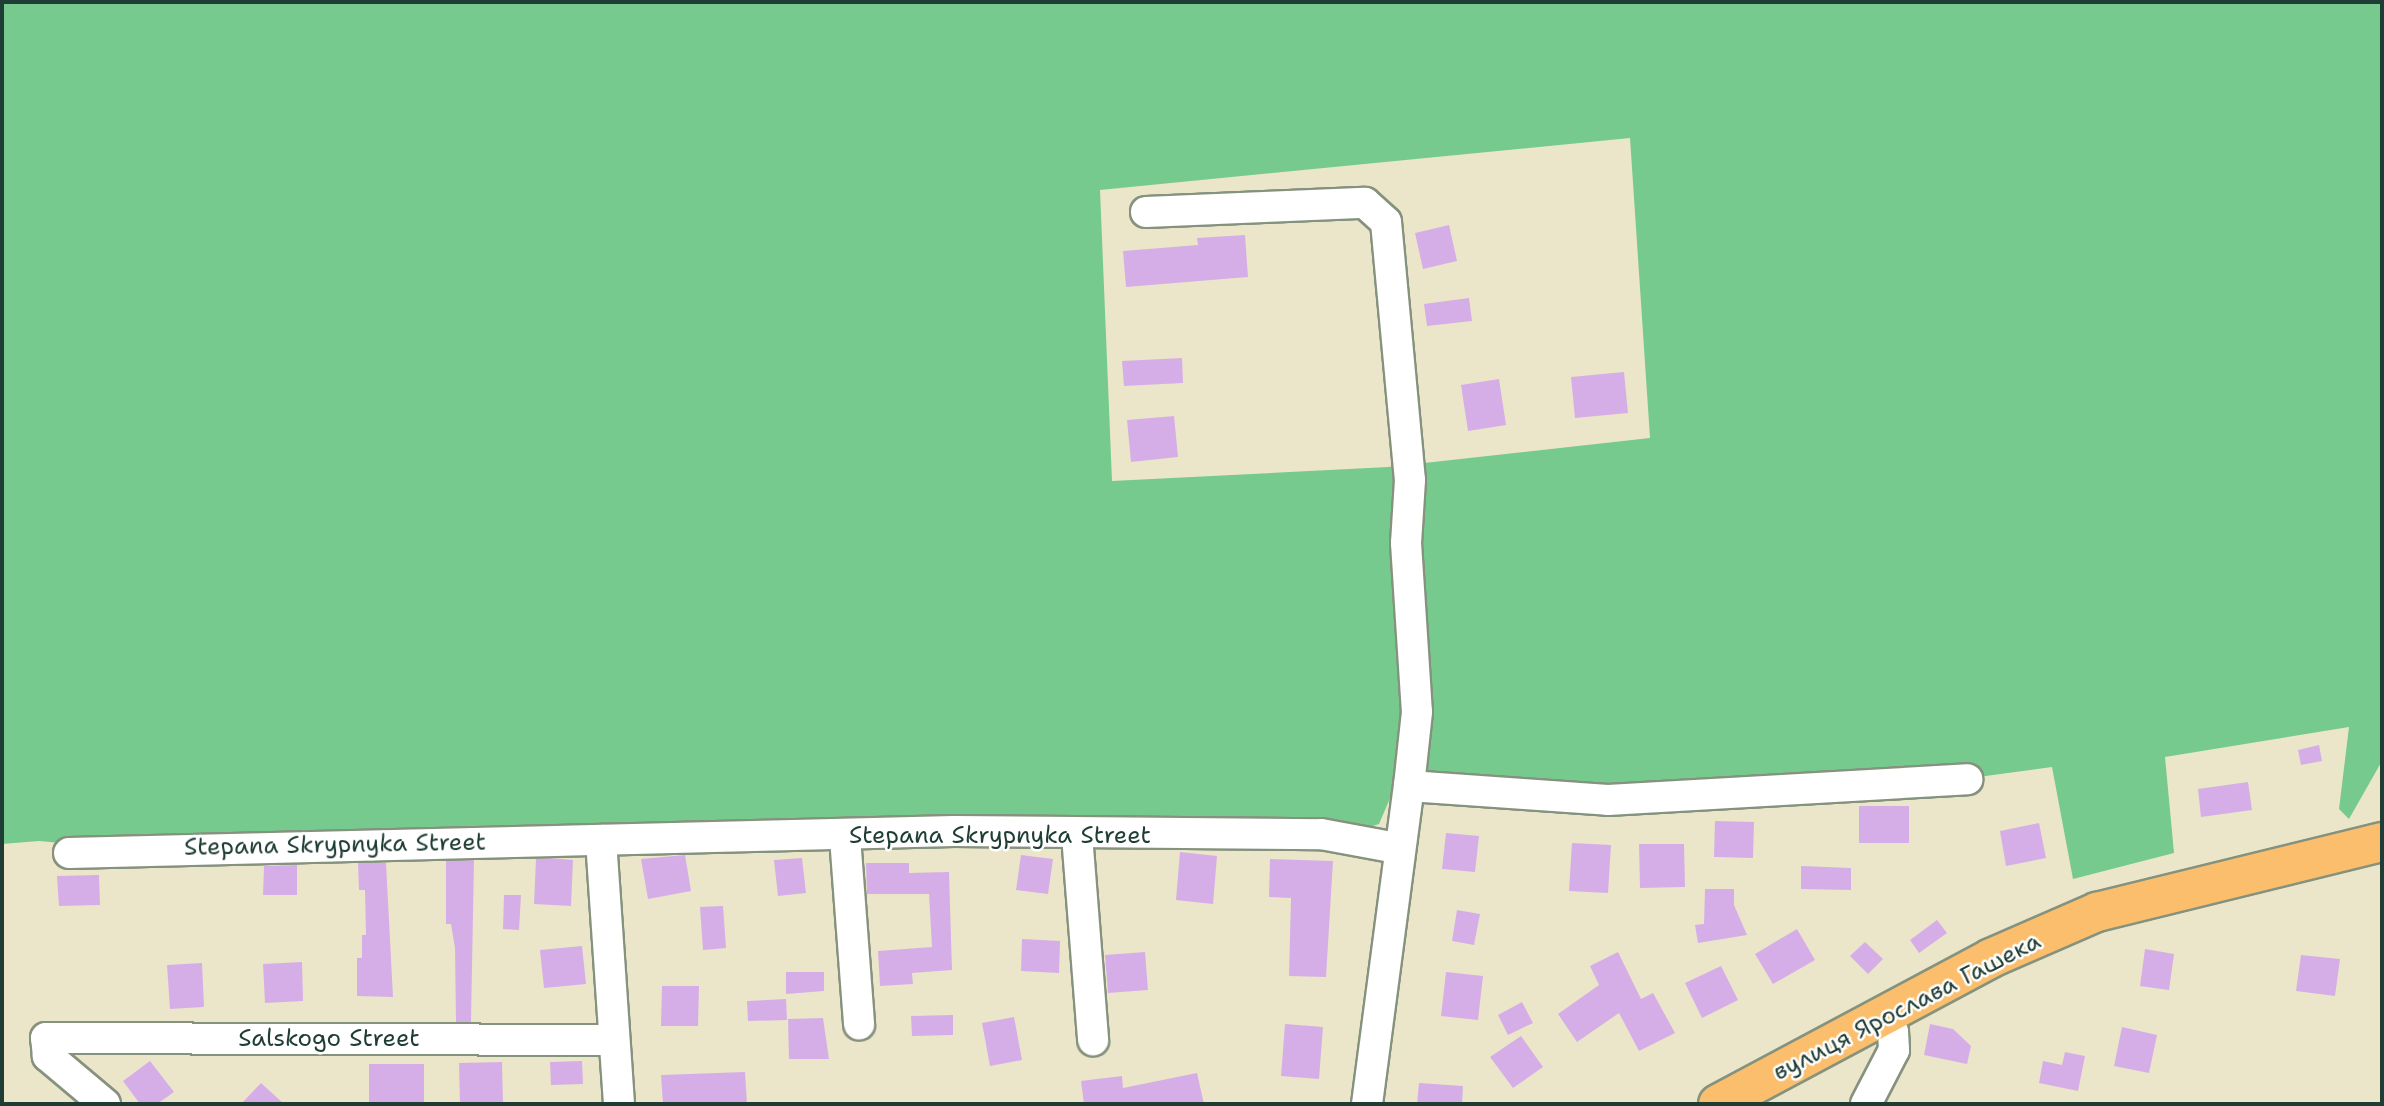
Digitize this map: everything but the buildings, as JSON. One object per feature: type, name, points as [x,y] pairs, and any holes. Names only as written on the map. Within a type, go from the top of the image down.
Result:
[{"type":"main road","name":"вулиця Ярослава Гашека","points":[[1717,1104],[1885,1017],[1991,958],[2098,912],[2382,842]]},
{"type":"street","points":[[1146,212],[1366,203],[1386,222],[1410,480],[1406,543],[1418,712],[1409,786],[1397,848],[1367,1104]]},
{"type":"street","points":[[1409,786],[1608,800],[1968,779]]},
{"type":"street","name":"Stepana Skrypnyka Street","points":[[69,853],[845,837],[954,831],[1077,835],[1321,834],[1397,848]]},
{"type":"street","points":[[1077,835],[1093,1041]]},
{"type":"street","points":[[845,837],[859,1024]]},
{"type":"street","points":[[601,840],[612,1040],[619,1104]]},
{"type":"street","points":[[1866,1104],[1894,1050],[1893,1032],[1885,1017]]},
{"type":"street","name":"Salskogo Street","points":[[105,1104],[48,1056],[46,1038],[612,1040]]},
{"type":"green space","points":[[2,2],[2382,2],[2382,761],[2349,819],[2339,809],[2349,727],[2165,757],[2174,853],[2073,879],[2052,767],[1941,782],[1666,792],[1394,789],[1379,824],[1351,833],[592,824],[470,826],[106,847],[39,841],[2,844]],"holes":[[[1630,138],[1650,438],[1388,467],[1112,481],[1100,190]]]}]
